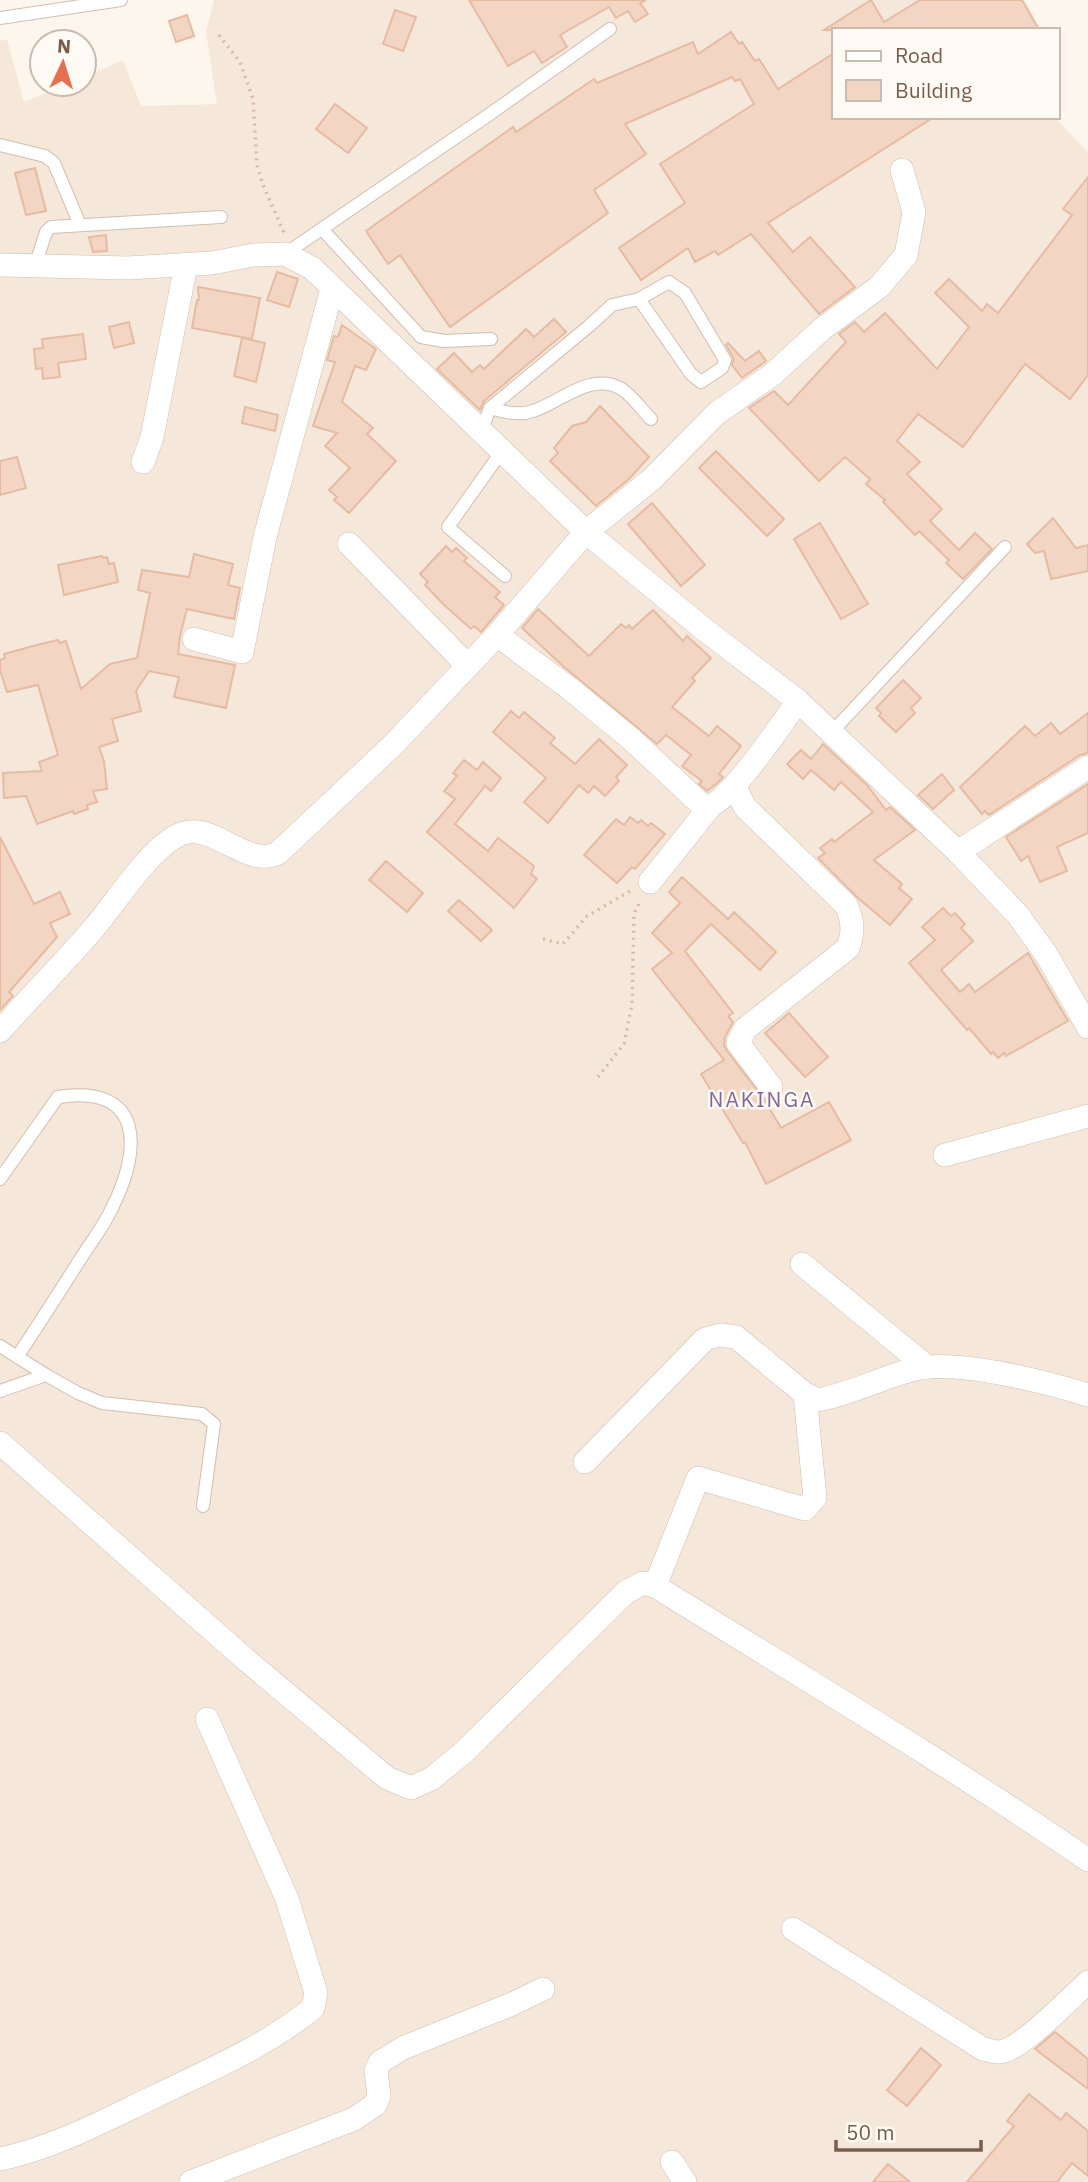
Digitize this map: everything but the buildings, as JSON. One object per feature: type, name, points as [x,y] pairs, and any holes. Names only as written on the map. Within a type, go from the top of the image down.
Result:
[{"type":"street","points":[[0,1031],[95,928],[146,861],[179,835],[198,832],[263,858],[278,853],[392,746],[497,635],[586,532],[652,480],[718,414],[773,374],[822,329],[879,287],[906,255],[914,212],[902,170]]},
{"type":"street","points":[[0,265],[128,268],[212,263],[253,255],[285,254],[312,268],[586,532],[705,630],[798,701],[958,852],[1018,915],[1046,954],[1088,1027]]},
{"type":"street","points":[[143,461],[152,438],[186,265]]},
{"type":"street","points":[[194,639],[242,652],[265,537],[332,289]]},
{"type":"street","points":[[349,544],[468,666]]},
{"type":"street","points":[[497,635],[590,705],[704,807],[709,808]]},
{"type":"street","points":[[650,882],[709,808],[734,786],[798,701]]},
{"type":"street","points":[[958,852],[1088,767]]},
{"type":"street","points":[[734,786],[745,807],[846,905],[853,929],[848,948],[745,1029],[741,1036],[738,1042],[771,1087]]},
{"type":"street","points":[[945,1155],[1088,1116]]},
{"type":"street","points":[[802,1264],[928,1367]]},
{"type":"street","points":[[585,1462],[705,1339],[720,1335],[736,1337],[813,1399],[826,1399],[913,1369],[949,1366],[1037,1381],[1088,1395]]},
{"type":"street","points":[[654,1586],[698,1478],[805,1509],[815,1498],[805,1394]]},
{"type":"street","points":[[0,1443],[244,1658],[387,1778],[411,1788],[431,1779],[464,1753],[626,1592],[643,1583],[654,1586],[867,1716],[1019,1812],[1088,1860]]},
{"type":"street","points":[[0,2158],[26,2154],[146,2101],[274,2038],[313,2008],[316,1993],[287,1899],[207,1719]]},
{"type":"street","points":[[793,1929],[983,2049],[993,2052],[1021,2043],[1088,1982]]},
{"type":"street","points":[[191,2182],[355,2119],[376,2104],[379,2096],[376,2071],[380,2062],[403,2048],[543,1989]]},
{"type":"street","points":[[673,2162],[685,2182]]},
{"type":"lane","points":[[0,18],[121,0]]},
{"type":"lane","points":[[285,254],[610,29]]},
{"type":"lane","points":[[0,145],[45,156],[54,163],[80,225]]},
{"type":"lane","points":[[34,266],[46,232],[51,227],[221,217]]},
{"type":"lane","points":[[322,229],[421,337],[444,341],[491,340]]},
{"type":"lane","points":[[481,432],[490,408],[612,305],[639,299],[669,282],[685,293],[725,360],[722,368],[701,382],[691,374],[639,299]]},
{"type":"lane","points":[[490,408],[509,414],[532,412],[582,387],[604,382],[622,389],[650,419]]},
{"type":"lane","points":[[502,451],[448,527],[505,576]]},
{"type":"lane","points":[[832,732],[1005,547]]},
{"type":"lane","points":[[0,1179],[58,1097],[79,1094],[107,1100],[125,1113],[132,1133],[126,1171],[113,1208],[17,1357]]},
{"type":"lane","points":[[0,1346],[46,1375],[102,1403],[202,1414],[214,1424],[203,1506]]},
{"type":"lane","points":[[0,1391],[46,1375]]},
{"type":"path","points":[[219,35],[240,62],[253,99],[257,165],[286,237],[285,254]]},
{"type":"path","points":[[543,939],[563,944],[587,916],[618,896],[650,882]]},
{"type":"path","points":[[598,1077],[624,1044],[632,1004],[634,914],[650,882]]},
{"type":"shaded area","points":[[214,0],[1024,0],[1040,28],[832,28],[832,119],[1056,119],[1088,152],[1088,2182],[0,2182],[0,41],[7,39],[24,102],[34,98],[98,98],[98,71],[123,60],[141,106],[217,104],[206,32]]},
{"type":"district","name":"NAKINGA","points":[[762,1100]]}]
